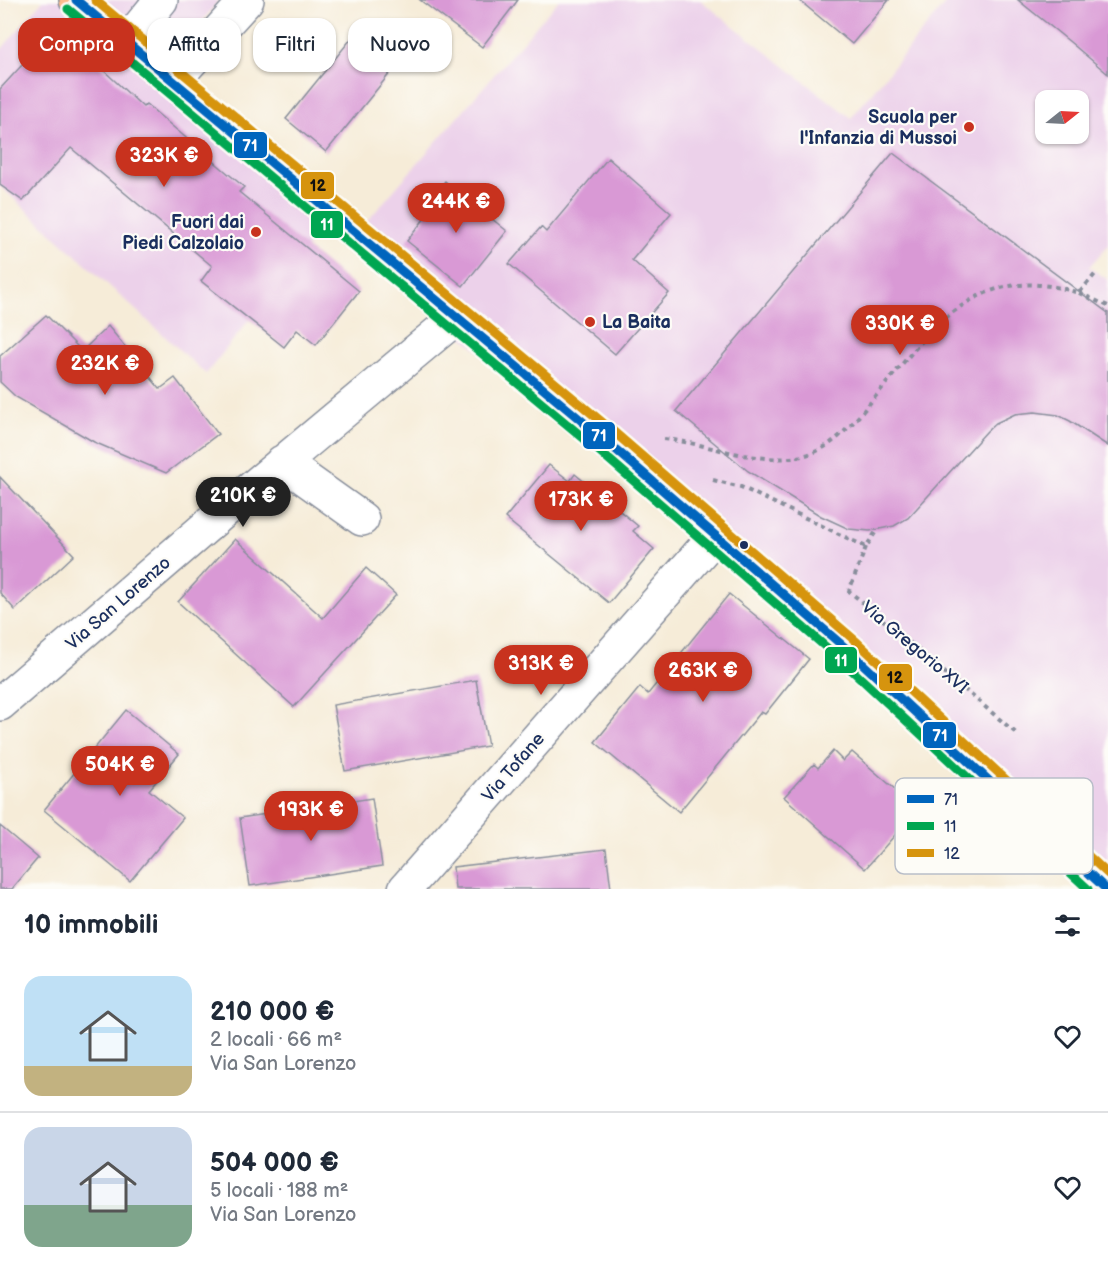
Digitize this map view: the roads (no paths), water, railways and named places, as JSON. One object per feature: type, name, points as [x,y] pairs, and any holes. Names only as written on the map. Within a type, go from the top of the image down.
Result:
[{"type":"main road","points":[[76,0],[97,18]]},
{"type":"main road","points":[[135,50],[175,80],[606,441],[876,676],[986,778]]},
{"type":"main road","points":[[1090,874],[1106,889]]},
{"type":"street","points":[[135,32],[161,0]]},
{"type":"street","points":[[175,80],[248,0]]},
{"type":"street","name":"Via San Lorenzo","points":[[0,705],[282,462],[457,317]]},
{"type":"street","points":[[282,462],[362,519]]},
{"type":"street","name":"Via Tofane","points":[[405,889],[716,536]]},
{"type":"place","name":"Scuola per l'Infanzia di Mussoi","points":[[969,127]]},
{"type":"place","name":"Fuori dai Piedi Calzolaio","points":[[256,232]]},
{"type":"place","name":"La Baita","points":[[590,322]]}]
